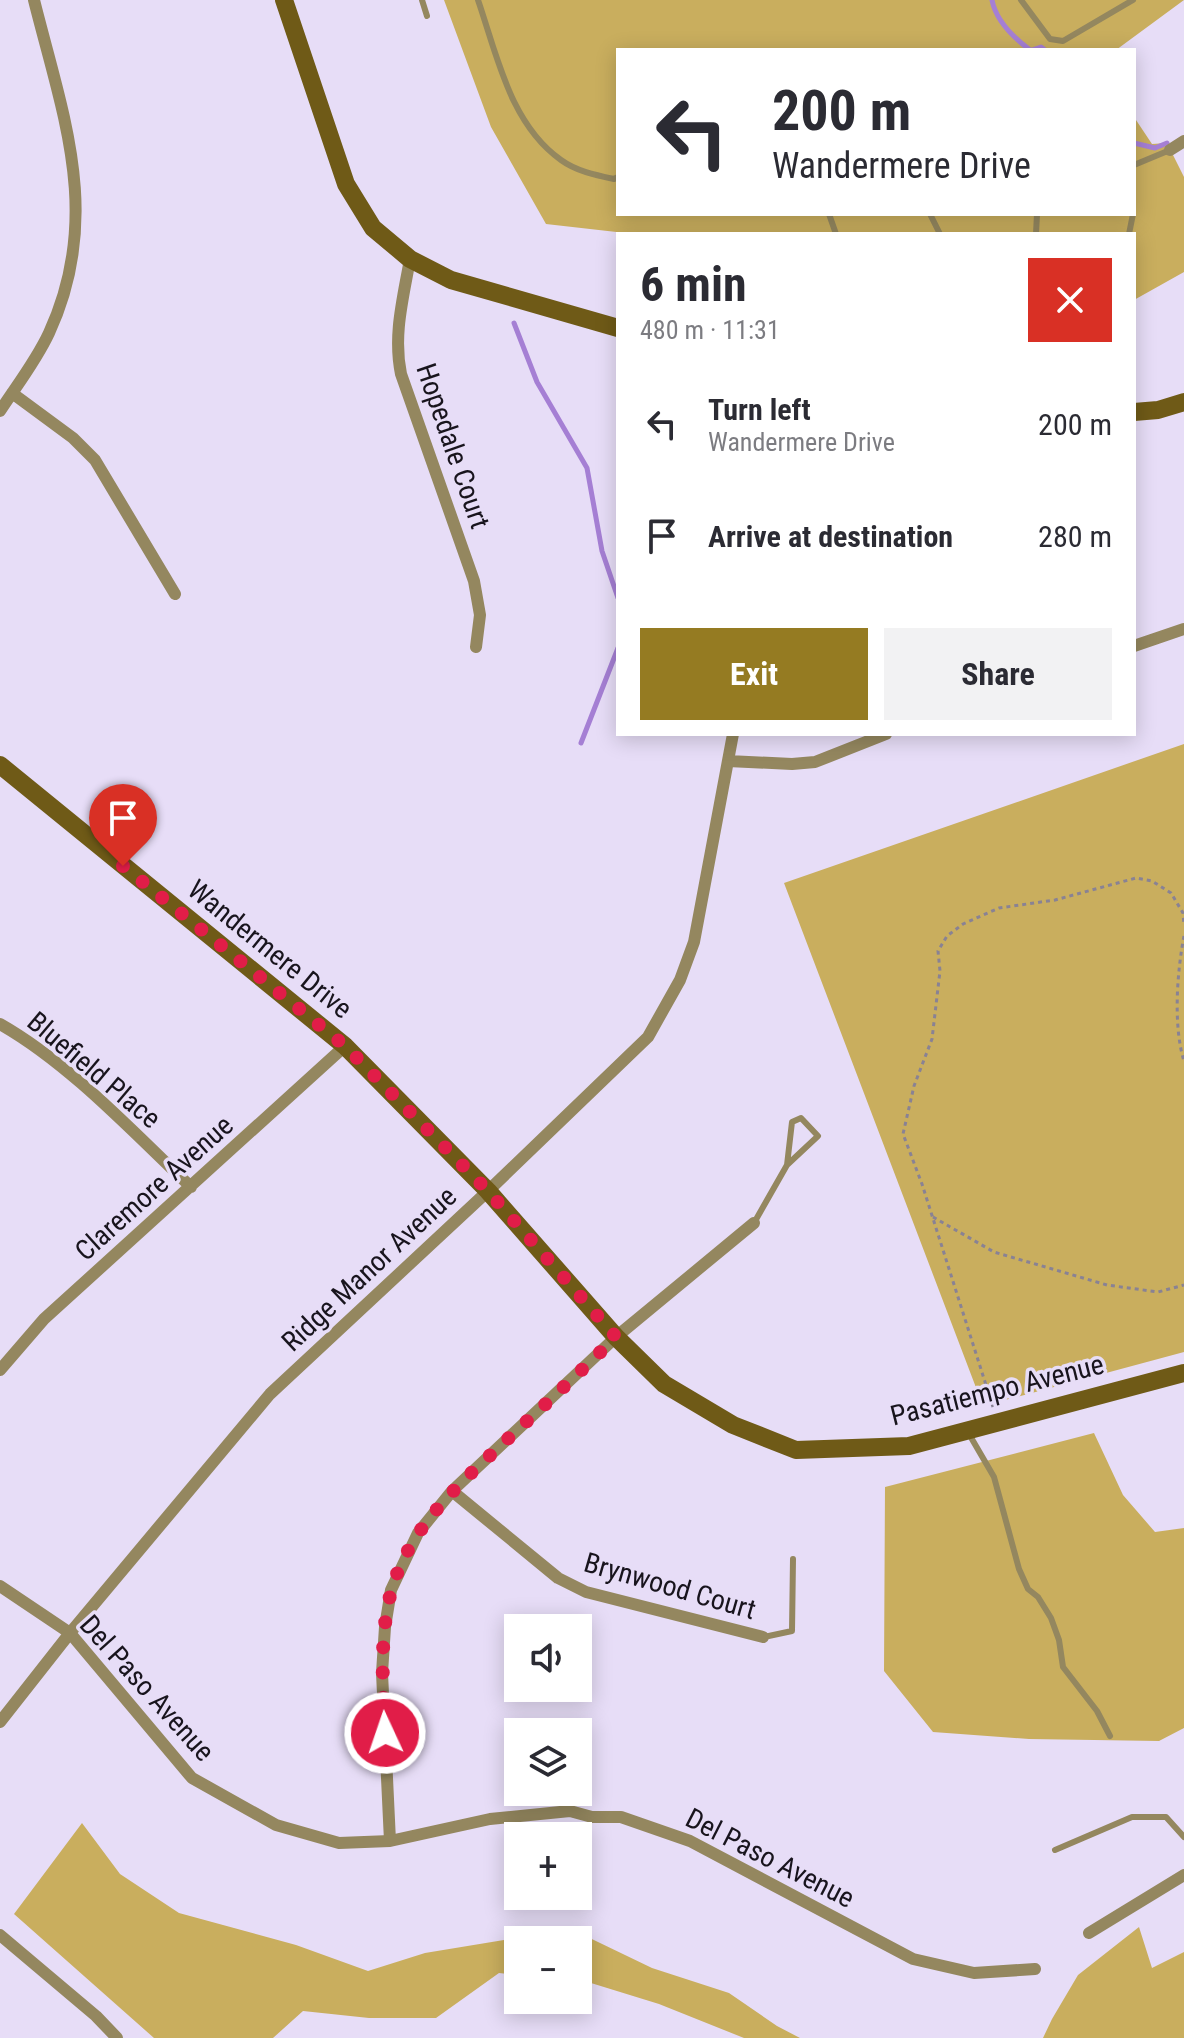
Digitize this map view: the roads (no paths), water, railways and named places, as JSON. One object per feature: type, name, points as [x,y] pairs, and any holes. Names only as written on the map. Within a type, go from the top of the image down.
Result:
[{"type":"street","points":[[0,411],[38,354],[59,309],[73,256],[76,228],[71,147],[34,0]]},
{"type":"street","points":[[284,0],[346,184],[373,228],[410,259],[451,280],[616,327]]},
{"type":"street","points":[[1170,150],[1184,141]]},
{"type":"street","name":"Hopedale Court","points":[[410,259],[396,337],[397,353],[401,374],[474,581],[480,615],[476,647]]},
{"type":"street","points":[[12,393],[73,438],[95,460],[175,594]]},
{"type":"street","points":[[1136,412],[1158,410],[1184,402]]},
{"type":"street","points":[[1136,645],[1184,629]]},
{"type":"street","name":"Ridge Manor Avenue","points":[[0,1722],[70,1633],[270,1394],[648,1037],[680,980],[694,942],[733,736]]},
{"type":"street","points":[[728,761],[815,762],[881,736]]},
{"type":"street","name":"Wandermere Drive","points":[[0,765],[345,1046],[488,1191],[616,1337]]},
{"type":"street","name":"Bluefield Place","points":[[0,1024],[18,1034],[95,1096],[191,1187]]},
{"type":"street","name":"Claremore Avenue","points":[[0,1370],[44,1319],[345,1046]]},
{"type":"street","points":[[390,1841],[382,1673],[385,1627],[391,1590],[418,1533],[452,1491],[616,1337],[754,1223]]},
{"type":"street","name":"Pasatiempo Avenue","points":[[616,1337],[664,1384],[733,1425],[796,1450],[909,1446],[971,1438],[997,1422],[1184,1373]]},
{"type":"street","name":"Brynwood Court","points":[[452,1491],[558,1578],[586,1592],[763,1637]]},
{"type":"street","name":"Del Paso Avenue","points":[[0,1586],[70,1633],[192,1778],[276,1825],[339,1843],[390,1841],[504,1818],[570,1811],[592,1817],[621,1817],[690,1841],[913,1959],[974,1973],[1035,1969]]},
{"type":"street","points":[[1089,1933],[1184,1875]]},
{"type":"street","points":[[0,1935],[96,2016],[117,2038]]},
{"type":"lane","points":[[422,0],[427,16]]},
{"type":"lane","points":[[478,0],[513,102],[529,126],[561,160],[586,172],[616,178]]},
{"type":"lane","points":[[1021,0],[1050,39],[1063,41],[1133,0]]},
{"type":"lane","points":[[1136,164],[1170,150]]},
{"type":"lane","points":[[754,1223],[787,1165],[818,1136],[801,1118],[792,1122],[787,1165]]},
{"type":"lane","points":[[971,1438],[994,1477],[1019,1569],[1028,1589],[1038,1597],[1051,1618],[1059,1640],[1063,1667],[1097,1711],[1110,1736]]},
{"type":"lane","points":[[763,1637],[792,1631],[793,1559]]},
{"type":"lane","points":[[1055,1850],[1132,1817],[1166,1817],[1184,1837]]},
{"type":"waterway","points":[[992,0],[1002,22],[1028,48]]},
{"type":"waterway","points":[[1038,48],[1042,48]]},
{"type":"waterway","points":[[1136,143],[1155,148],[1167,143]]},
{"type":"waterway","points":[[514,323],[537,382],[587,468],[602,551],[616,592]]},
{"type":"waterway","points":[[581,743],[616,653]]}]
